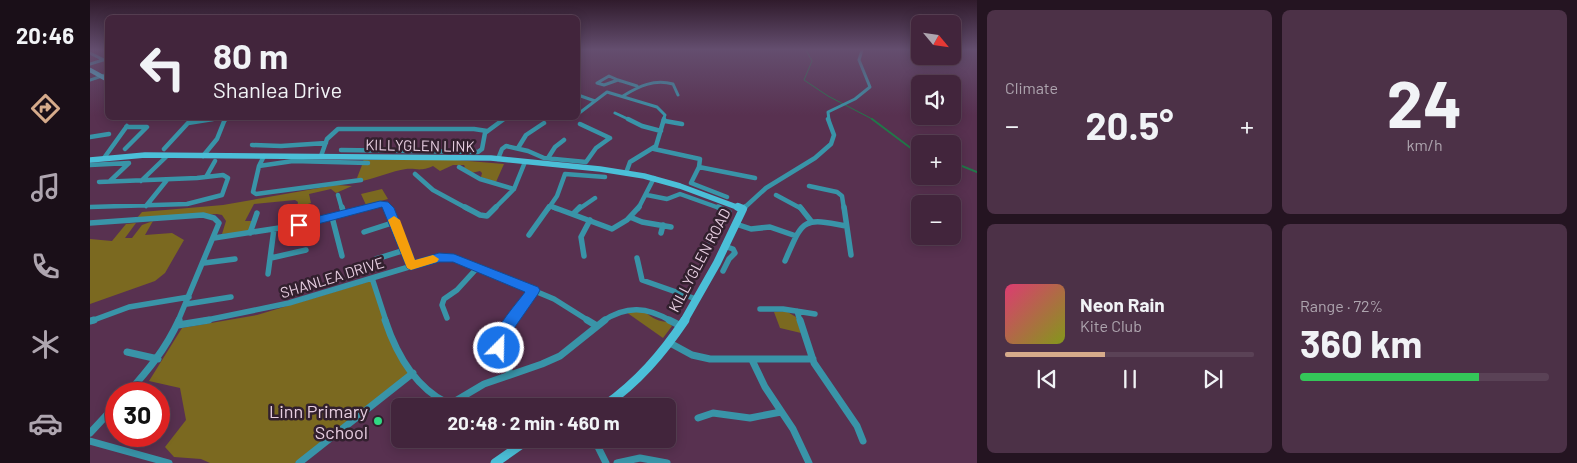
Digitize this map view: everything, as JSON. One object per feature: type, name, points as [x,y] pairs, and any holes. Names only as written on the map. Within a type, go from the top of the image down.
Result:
[{"type":"street","name":"KILLYGLEN ROAD","points":[[615,398],[639,376],[670,342],[681,326],[743,209],[767,188],[826,149],[834,138],[827,113],[870,88],[864,72]]},
{"type":"street","points":[[620,81],[603,86],[597,83],[609,76],[637,86]]},
{"type":"street","points":[[90,80],[105,77]]},
{"type":"street","points":[[623,96],[644,83],[672,84],[678,95]]},
{"type":"street","points":[[580,112],[607,92],[659,109],[665,114],[665,122],[658,143],[654,149],[630,162],[626,173]]},
{"type":"street","points":[[580,96],[595,101]]},
{"type":"street","points":[[615,112],[642,126],[662,131]]},
{"type":"street","points":[[141,181],[188,123],[208,120]]},
{"type":"street","points":[[202,156],[217,139],[226,120]]},
{"type":"street","points":[[342,150],[478,152],[482,150],[484,136],[487,131],[502,120]]},
{"type":"street","points":[[665,122],[682,124]]},
{"type":"street","points":[[518,148],[526,135],[544,123]]},
{"type":"street","points":[[498,159],[504,147],[518,148],[548,158],[586,162],[596,148],[609,140],[608,136],[580,124]]},
{"type":"street","points":[[104,158],[127,125],[146,127],[124,148]]},
{"type":"street","points":[[320,156],[334,131],[340,129],[476,129],[487,131]]},
{"type":"street","points":[[90,137],[109,134]]},
{"type":"street","points":[[548,158],[556,146],[564,140]]},
{"type":"street","points":[[252,145],[281,146],[326,143]]},
{"type":"street","points":[[654,149],[697,158],[700,160],[699,167],[692,182],[727,197]]},
{"type":"street","name":"KILLYGLEN LINK","points":[[90,160],[165,152],[202,156],[498,159],[626,173],[654,178],[743,209]]},
{"type":"street","points":[[264,156],[259,166],[253,192],[256,194],[353,178],[360,180]]},
{"type":"street","points":[[259,166],[290,161],[368,163]]},
{"type":"street","points":[[90,165],[128,162],[129,165],[110,182]]},
{"type":"street","points":[[206,177],[216,162]]},
{"type":"street","points":[[358,168],[360,162]]},
{"type":"street","points":[[414,174],[433,190],[484,216],[490,214],[514,189],[525,162]]},
{"type":"street","points":[[699,167],[755,178]]},
{"type":"street","points":[[459,168],[480,179],[514,189]]},
{"type":"street","points":[[529,236],[557,196],[565,174],[605,177]]},
{"type":"street","points":[[90,207],[187,204],[222,195],[228,176],[99,182]]},
{"type":"street","points":[[550,206],[612,229],[641,207],[654,178]]},
{"type":"street","points":[[146,206],[166,180]]},
{"type":"street","points":[[809,186],[841,194],[851,254]]},
{"type":"street","points":[[647,196],[667,199],[680,194],[726,210],[728,216],[710,241]]},
{"type":"street","points":[[338,195],[344,214]]},
{"type":"street","points":[[776,195],[801,208],[811,221]]},
{"type":"street","points":[[573,214],[584,204],[595,198]]},
{"type":"street","points":[[214,238],[274,229],[385,204],[388,206],[395,222],[411,265]]},
{"type":"street","points":[[250,233],[257,213]]},
{"type":"street","points":[[90,223],[206,215],[218,221],[218,228],[178,325],[158,359],[138,382]]},
{"type":"street","points":[[332,217],[342,256]]},
{"type":"street","points":[[630,217],[644,223],[671,227]]},
{"type":"street","points":[[584,256],[580,237],[590,220]]},
{"type":"street","points":[[785,261],[803,225],[811,221],[846,226]]},
{"type":"street","points":[[364,232],[395,222]]},
{"type":"street","points":[[736,224],[751,229],[770,227],[796,236]]},
{"type":"street","points":[[661,233],[663,225]]},
{"type":"street","points":[[268,274],[274,229]]},
{"type":"street","points":[[724,246],[733,249],[735,253],[729,259],[724,271]]},
{"type":"street","points":[[271,258],[306,250]]},
{"type":"street","points":[[376,259],[405,250]]},
{"type":"street","name":"SHANLEA DRIVE","points":[[178,325],[281,305],[411,265],[446,257],[478,267],[534,290],[562,303],[597,326]]},
{"type":"street","points":[[636,258],[642,280],[696,299]]},
{"type":"street","points":[[204,263],[235,259]]},
{"type":"street","points":[[447,318],[442,305],[444,299],[457,290],[478,267]]},
{"type":"street","points":[[372,278],[393,344],[399,356],[435,397],[447,403],[459,400],[482,385],[559,356],[573,347],[618,310],[634,308],[651,311],[681,326]]},
{"type":"street","points":[[510,374],[499,348],[500,340],[534,290]]},
{"type":"street","points":[[90,320],[129,307],[189,297]]},
{"type":"street","points":[[187,304],[232,297]]},
{"type":"street","points":[[760,309],[815,314]]},
{"type":"street","points":[[797,311],[813,359],[824,380],[857,426],[863,441]]},
{"type":"street","points":[[670,342],[706,359],[813,359]]},
{"type":"street","points":[[127,352],[158,359]]},
{"type":"street","points":[[752,360],[765,387],[804,448],[810,463]]},
{"type":"street","points":[[299,463],[412,373]]},
{"type":"street","points":[[698,418],[713,413],[750,418],[781,412]]},
{"type":"street","points":[[90,434],[105,417]]},
{"type":"street","points":[[90,441],[169,463]]},
{"type":"street","points":[[496,463],[517,448]]},
{"type":"street","points":[[598,448],[606,463]]},
{"type":"street","points":[[617,463],[640,458],[667,463]]},
{"type":"shaded area","points":[[363,160],[456,160],[504,164],[496,182],[481,177],[482,173],[480,171],[471,173],[463,168],[465,167],[464,165],[453,165],[440,171],[433,166],[422,169],[406,169],[362,181],[362,179],[357,178],[362,165],[366,165]]},
{"type":"shaded area","points":[[336,185],[352,186],[336,193],[331,189],[309,194],[311,203],[305,205],[304,214],[309,214],[310,218],[294,222],[298,202],[295,200],[254,204],[245,221],[253,221],[249,232],[222,234],[226,221],[222,215],[217,214],[137,218],[142,212],[223,205]]},
{"type":"shaded area","points":[[382,189],[388,199],[366,205],[361,194]]},
{"type":"shaded area","points":[[153,221],[145,235],[172,233],[184,240],[165,273],[155,281],[90,304],[90,239],[112,241],[126,224],[136,223],[125,238],[132,238],[142,225]]},
{"type":"shaded area","points":[[371,281],[409,373],[295,463],[210,463],[201,459],[174,457],[165,447],[170,447],[170,441],[186,420],[180,388],[170,386],[170,382],[149,381],[182,328],[257,315]]},
{"type":"shaded area","points":[[786,311],[796,317],[801,333],[780,328],[774,312]]},
{"type":"shaded area","points":[[626,312],[646,312],[653,318],[668,322],[672,326],[663,338]]},
{"type":"waterway","points":[[808,72],[804,80],[828,96],[874,120]]},
{"type":"waterway","points":[[872,119],[911,148]]},
{"type":"waterway","points":[[961,166],[977,172]]},
{"type":"slow traffic","points":[[394,220],[411,265],[433,259]]},
{"type":"place","name":"Linn Primary School","points":[[378,421]]},
{"type":"route","points":[[299,225],[384,204],[389,208],[411,265],[439,257],[454,258],[534,290],[503,333],[499,348]]}]
